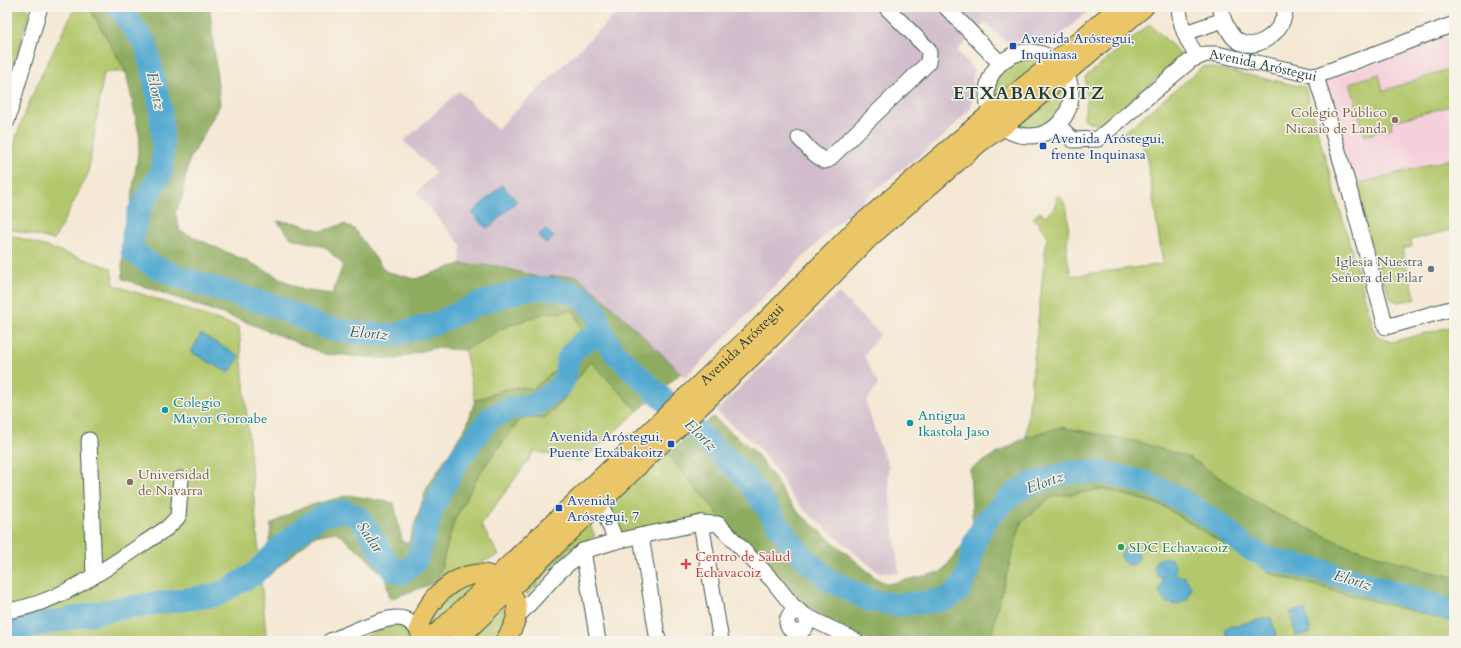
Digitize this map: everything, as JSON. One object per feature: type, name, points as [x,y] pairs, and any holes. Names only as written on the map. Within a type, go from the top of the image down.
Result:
[{"type":"main road","name":"Avenida Aróstegui","points":[[1061,66],[1119,7]]},
{"type":"main road","name":"Avenida Aróstegui","points":[[456,641],[502,584],[694,401],[771,338],[870,237],[980,143],[996,120],[1061,66],[1144,7]]},
{"type":"main road","name":"Avenida Aróstegui","points":[[425,637],[502,584],[600,502],[650,443]]},
{"type":"main road","points":[[425,637],[425,612],[446,586],[471,576],[485,574],[502,584],[516,599],[518,616],[514,628],[505,641]]},
{"type":"street","points":[[7,121],[40,7]]},
{"type":"street","points":[[799,138],[811,151],[824,160],[828,160],[928,63],[928,49],[886,7]]},
{"type":"street","points":[[946,7],[1000,63]]},
{"type":"street","points":[[1185,33],[1222,13],[1235,39],[1244,44],[1261,44],[1274,34],[1285,19],[1285,7]]},
{"type":"street","points":[[1179,9],[1185,33],[1191,48],[1198,56]]},
{"type":"street","points":[[1316,76],[1454,24]]},
{"type":"street","points":[[1025,51],[1043,54],[1061,66],[1072,92],[1068,113],[1059,126],[1048,133],[1034,137],[1017,135],[996,120],[986,93],[988,82],[1000,63],[1010,56],[1025,51]]},
{"type":"street","name":"Avenida Aróstegui","points":[[1059,126],[1074,140],[1098,139],[1191,60],[1206,54],[1217,54],[1316,76],[1347,181],[1386,327],[1454,308]]},
{"type":"street","points":[[89,440],[94,576]]},
{"type":"street","points":[[7,611],[24,608],[46,601],[94,576],[167,528],[178,517],[181,479]]},
{"type":"street","points":[[600,502],[616,541]]},
{"type":"street","points":[[701,523],[722,641]]},
{"type":"street","points":[[518,616],[560,571],[583,551],[616,541],[701,523],[718,524],[773,581],[804,622],[829,629],[856,641]]},
{"type":"street","points":[[641,536],[658,641]]},
{"type":"street","points":[[583,551],[589,602],[595,632]]},
{"type":"street","points":[[785,596],[788,623],[792,614],[798,612],[804,622]]},
{"type":"street","points":[[330,641],[396,617],[406,619],[425,637]]},
{"type":"shaded area","points":[[623,7],[1093,7],[1054,41],[1049,42],[1040,38],[1007,42],[985,23],[957,51],[974,70],[971,108],[941,139],[876,189],[828,232],[685,378],[616,310],[577,276],[537,277],[497,266],[460,264],[461,245],[416,193],[436,173],[404,141],[459,91],[497,129]]},
{"type":"shaded area","name":"Colegio Público Nicasio de Landa","points":[[1454,31],[1454,158],[1353,185],[1325,82]]},
{"type":"shaded area","points":[[838,293],[880,334],[864,355],[878,385],[866,402],[878,441],[888,464],[889,487],[899,573],[879,573],[804,510],[789,493],[778,473],[758,447],[716,411]]},
{"type":"green space","points":[[7,7],[26,7],[30,11],[13,67],[7,66]]},
{"type":"green space","points":[[75,7],[89,7],[126,72],[104,72],[88,174],[54,240],[7,228],[6,182],[18,132],[26,110]]},
{"type":"green space","points":[[89,7],[207,7],[210,10],[220,105],[189,161],[181,201],[175,212],[180,231],[255,265],[302,290],[332,294],[343,265],[325,247],[291,238],[277,221],[296,223],[322,231],[344,224],[354,229],[385,271],[415,279],[460,264],[497,266],[537,277],[577,276],[616,310],[681,373],[638,411],[590,361],[560,404],[544,418],[521,418],[481,471],[454,521],[437,582],[390,599],[385,577],[365,556],[336,532],[314,536],[266,578],[271,524],[298,509],[349,495],[394,503],[402,541],[408,544],[427,488],[467,425],[475,401],[511,388],[518,387],[533,389],[560,366],[561,348],[582,329],[574,311],[545,313],[503,328],[465,350],[432,348],[397,359],[325,354],[246,322],[123,279],[122,265],[140,139],[126,72]]},
{"type":"green space","points":[[1150,24],[1183,56],[1104,124],[1089,123],[1084,118],[1087,98],[1085,77]]},
{"type":"green space","points":[[1022,59],[1031,59],[1039,64],[999,97],[992,94],[996,81],[1005,68]]},
{"type":"green space","points":[[1204,66],[1305,87],[1376,336],[1391,342],[1454,326],[1454,577],[1427,571],[1345,545],[1270,511],[1190,458],[1138,442],[1061,427],[1026,437],[1047,234],[1033,218],[1040,212],[1045,216],[1055,207],[1057,196],[1060,196],[1067,210],[1068,216],[1067,254],[1071,276],[1163,264],[1146,152],[1138,140],[1122,134]]},
{"type":"green space","points":[[1448,69],[1454,90],[1454,105],[1391,122],[1392,128],[1365,136],[1350,83],[1379,74],[1383,91]]},
{"type":"green space","points":[[1062,90],[1065,98],[1060,109],[1050,120],[1036,130],[1018,126],[1053,94]]},
{"type":"green space","points":[[1454,158],[1454,229],[1411,240],[1412,247],[1402,249],[1416,299],[1398,302],[1391,299],[1373,254],[1353,185]]},
{"type":"green space","name":"Universidad de Navarra","points":[[7,234],[111,268],[114,285],[239,327],[266,636],[231,641],[7,641]]},
{"type":"green space","points":[[574,310],[582,329],[561,348],[560,366],[533,389],[526,387],[511,388],[475,401],[465,350],[503,328],[545,313]]},
{"type":"green space","points":[[590,360],[638,411],[580,462],[535,451],[481,525],[499,555],[437,582],[454,521],[481,471],[521,418],[544,418],[560,404]]},
{"type":"green space","points":[[713,417],[755,452],[773,476],[784,495],[799,513],[877,579],[888,584],[942,572],[973,531],[970,469],[1026,437],[1061,427],[1138,442],[1190,458],[1270,511],[1345,545],[1427,571],[1454,577],[1454,622],[1274,575],[1161,505],[1104,489],[1051,497],[1021,523],[996,612],[992,635],[969,641],[870,641],[816,613],[798,599],[753,555],[667,454]]},
{"type":"green space","points":[[667,454],[725,520],[714,519],[627,534],[620,532],[610,513],[611,504]]},
{"type":"green space","name":"SDC Echavacoiz","points":[[1104,489],[1161,505],[1274,575],[1454,622],[1454,641],[969,641],[992,635],[996,612],[1021,523],[1051,497]]},
{"type":"green space","points":[[586,516],[595,536],[576,545],[557,561],[528,595],[523,593],[525,585]]},
{"type":"green space","points":[[468,583],[477,585],[432,630],[428,625],[435,606]]},
{"type":"green space","points":[[508,603],[511,608],[499,638],[495,641],[465,641]]},
{"type":"green space","points":[[398,624],[411,633],[411,641],[354,641]]},
{"type":"water","points":[[502,185],[517,201],[487,229],[472,213]]},
{"type":"water","points":[[546,229],[554,237],[546,244],[538,236]]},
{"type":"water","points":[[201,334],[240,356],[229,373],[191,352]]},
{"type":"water","points":[[1126,547],[1134,547],[1139,552],[1137,563],[1134,565],[1126,565],[1121,560],[1121,552]]},
{"type":"water","points":[[1164,557],[1172,559],[1176,567],[1174,574],[1185,577],[1191,587],[1188,599],[1177,605],[1165,602],[1159,591],[1163,578],[1158,577],[1154,567],[1156,561]]},
{"type":"water","points":[[1305,609],[1311,633],[1296,636],[1290,612]]},
{"type":"water","points":[[1271,617],[1277,640],[1228,641],[1225,628]]},
{"type":"waterway","name":"Elortz","points":[[118,7],[146,44],[161,110],[163,149],[162,171],[138,213],[133,235],[132,251],[154,266],[179,277],[277,307],[325,328],[367,334],[394,335],[437,323],[478,304],[523,290],[547,288],[575,293],[586,301],[596,313],[604,336],[613,351],[746,478],[788,539],[805,558],[829,580],[869,600],[898,605],[945,600],[958,592],[969,571],[974,543],[986,520],[1010,497],[1028,485],[1070,472],[1106,473],[1148,483],[1177,497],[1218,523],[1247,548],[1270,559],[1320,570],[1454,611]]},
{"type":"waterway","name":"Sadar","points":[[7,634],[19,629],[115,609],[217,595],[253,575],[283,545],[309,524],[324,515],[341,511],[346,511],[360,518],[392,569],[402,573],[416,562],[434,506],[461,456],[490,418],[511,408],[534,405],[553,392],[562,384],[566,374],[567,361],[572,352],[583,342],[594,337],[604,336]]},
{"type":"place","name":"Avenida Aróstegui, Inquinasa","points":[[1013,46]]},
{"type":"place","name":"Colegio Público Nicasio de Landa","points":[[1395,120]]},
{"type":"place","name":"Avenida Aróstegui, frente Inquinasa","points":[[1043,146]]},
{"type":"place","name":"Iglesia Nuestra Señora del Pilar","points":[[1431,269]]},
{"type":"place","name":"Colegio Mayor Goroabe","points":[[165,410]]},
{"type":"place","name":"Antigua Ikastola Jaso","points":[[910,423]]},
{"type":"place","name":"Avenida Aróstegui, Puente Etxabakoitz","points":[[671,444]]},
{"type":"place","name":"Universidad de Navarra","points":[[130,482]]},
{"type":"place","name":"Avenida Aróstegui, 7","points":[[559,508]]},
{"type":"place","name":"SDC Echavacoiz","points":[[1121,547]]},
{"type":"place","name":"Centro de Salud Echavacoiz","points":[[686,564]]},
{"type":"district","name":"ETXABAKOITZ","points":[[1029,93]]}]
